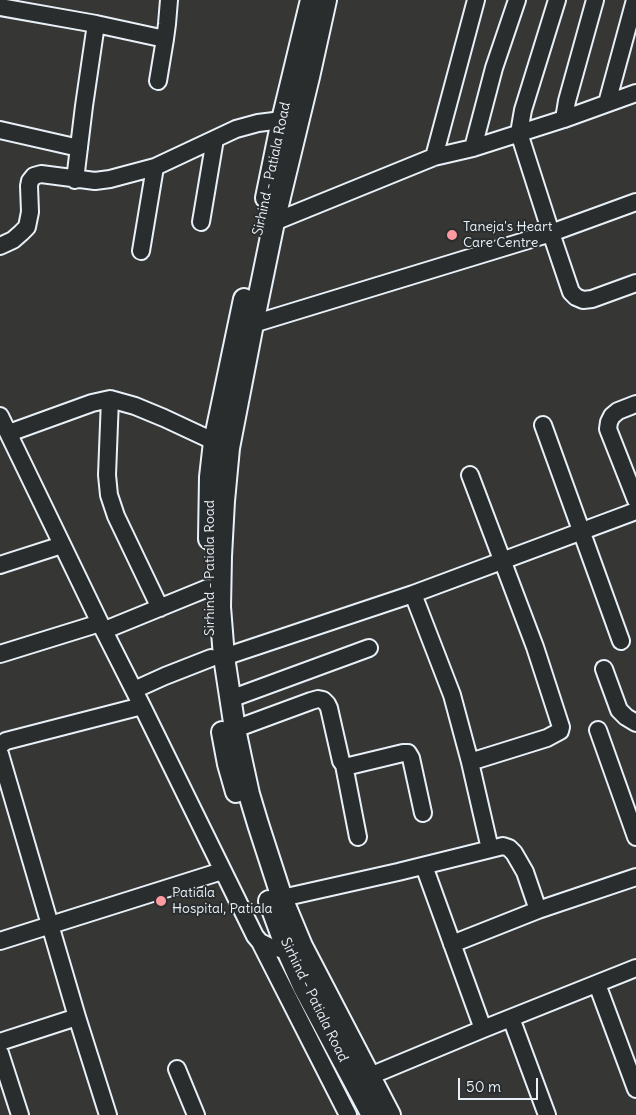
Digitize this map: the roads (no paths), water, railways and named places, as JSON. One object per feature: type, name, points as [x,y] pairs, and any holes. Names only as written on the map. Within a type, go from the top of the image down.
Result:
[{"type":"main road","name":"Sirhind - Patiala Road","points":[[311,0],[282,120],[222,445],[210,477],[208,588],[218,658],[216,698],[226,755],[243,823],[261,878],[294,948],[303,986],[372,1115]]},
{"type":"main road","points":[[326,0],[274,222],[253,324],[222,445],[224,501],[218,658],[230,699],[249,794],[282,898],[294,948],[370,1076],[390,1115]]},
{"type":"street","points":[[158,82],[170,0]]},
{"type":"street","points":[[434,157],[476,0]]},
{"type":"street","points":[[473,148],[494,68],[517,0]]},
{"type":"street","points":[[557,0],[523,110],[519,133],[551,233],[572,292],[576,298],[592,299],[636,283]]},
{"type":"street","points":[[564,119],[566,101],[595,0]]},
{"type":"street","points":[[606,103],[634,0]]},
{"type":"street","points":[[8,5],[164,39]]},
{"type":"street","points":[[75,180],[96,24]]},
{"type":"street","points":[[274,222],[434,157],[473,148],[564,119],[636,93]]},
{"type":"street","points":[[0,246],[13,240],[27,226],[30,212],[29,186],[34,176],[41,174],[95,182],[110,179],[155,167],[236,130],[258,123],[282,120]]},
{"type":"street","points":[[0,130],[79,148]]},
{"type":"street","points":[[200,222],[215,139]]},
{"type":"street","points":[[141,251],[155,167]]},
{"type":"street","points":[[253,324],[551,233],[636,202]]},
{"type":"street","points":[[222,445],[135,406],[110,399],[4,427],[222,871],[348,1115]]},
{"type":"street","points":[[110,399],[107,475],[109,495],[116,516],[160,608]]},
{"type":"street","points":[[636,404],[618,411],[612,416],[608,429],[636,500]]},
{"type":"street","points":[[543,425],[622,641]]},
{"type":"street","points":[[470,475],[503,561],[560,722],[560,731],[547,738],[470,762]]},
{"type":"street","points":[[134,690],[165,676],[413,594],[636,511]]},
{"type":"street","points":[[0,565],[62,545]]},
{"type":"street","points":[[0,654],[160,608],[208,588]]},
{"type":"street","points":[[413,594],[452,695],[490,848]]},
{"type":"street","points":[[230,699],[369,648]]},
{"type":"street","points":[[604,669],[619,710],[636,723]]},
{"type":"street","points":[[235,729],[311,701],[324,700],[329,708],[341,761],[344,765],[358,837]]},
{"type":"street","points":[[0,745],[6,741],[142,706]]},
{"type":"street","points":[[598,730],[630,803],[636,837]]},
{"type":"street","points":[[344,765],[349,766],[403,752],[408,753],[411,758],[423,813]]},
{"type":"street","points":[[0,754],[108,1115]]},
{"type":"street","points":[[282,898],[424,866],[502,846],[509,848],[514,853],[525,872],[538,910]]},
{"type":"street","points":[[424,866],[483,1029]]},
{"type":"street","points":[[0,941],[222,871]]},
{"type":"street","points":[[452,944],[538,910],[636,876]]},
{"type":"street","points":[[260,942],[270,947],[294,948]]},
{"type":"street","points":[[370,1076],[636,968]]},
{"type":"street","points":[[597,984],[636,1089]]},
{"type":"street","points":[[0,1042],[78,1017]]},
{"type":"street","points":[[511,1018],[547,1115]]},
{"type":"street","points":[[0,1053],[6,1092],[20,1115]]},
{"type":"street","points":[[177,1069],[196,1115]]},
{"type":"place","name":"Taneja's Heart Care Centre","points":[[452,235]]},
{"type":"place","name":"Patiala Hospital, Patiala","points":[[161,901]]}]
